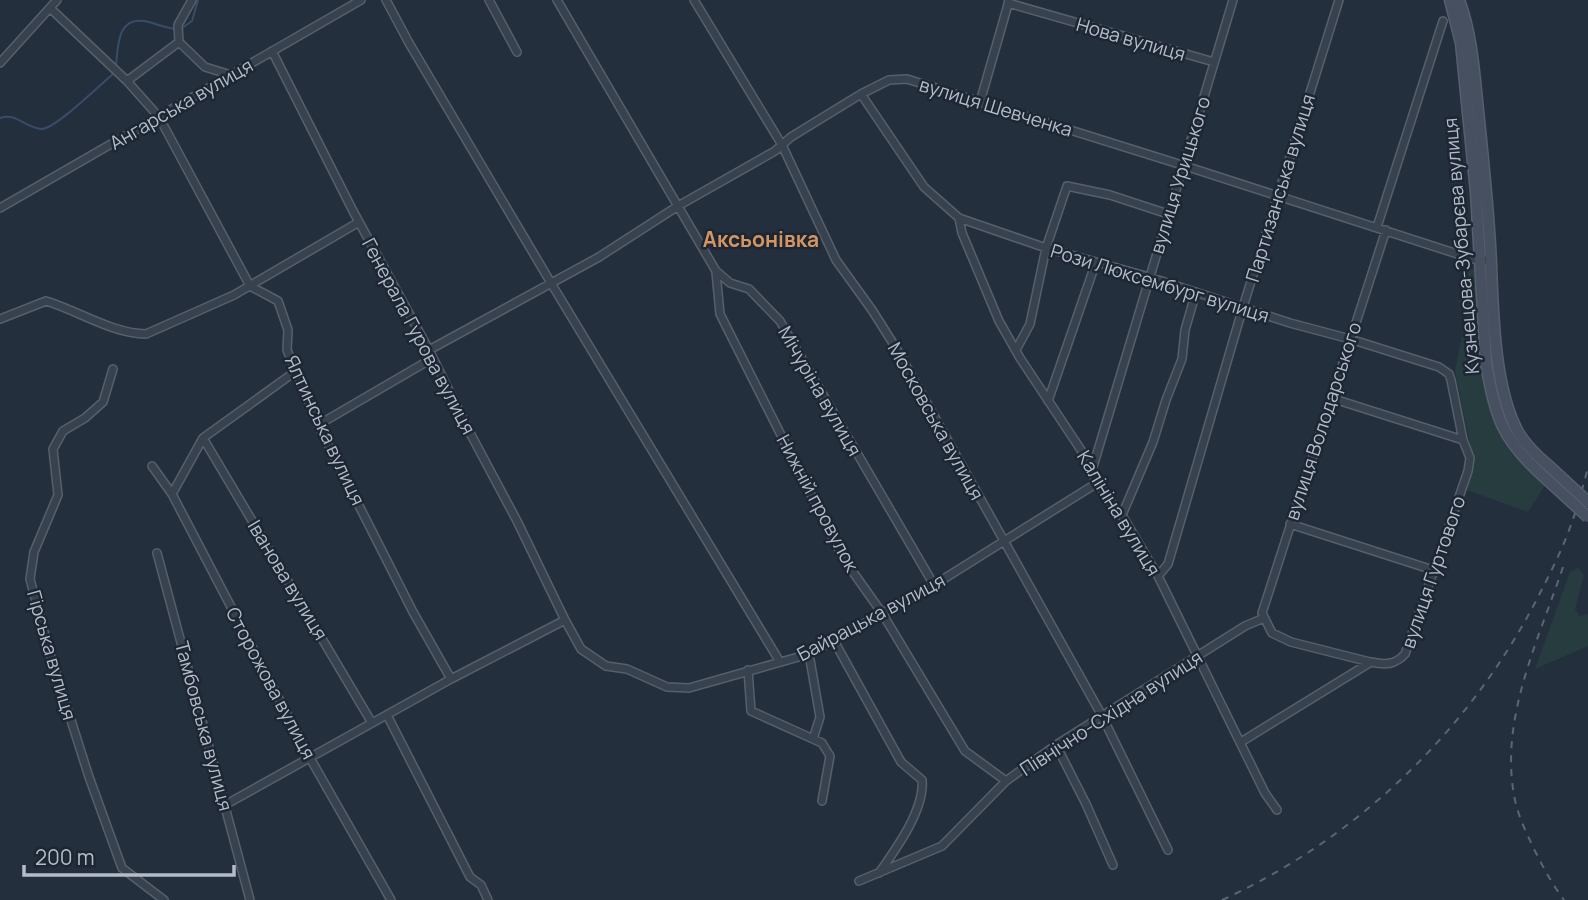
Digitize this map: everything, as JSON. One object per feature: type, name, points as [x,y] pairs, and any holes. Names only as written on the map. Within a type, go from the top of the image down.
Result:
[{"type":"main road","name":"Кузнецова-Зубарєва вулиця","points":[[1450,0],[1461,43],[1486,260]]},
{"type":"main road","name":"Кузнецова-Зубарєва вулиця","points":[[1459,0],[1471,50],[1486,260],[1486,364],[1499,416],[1515,449],[1546,471]]},
{"type":"main road","points":[[1546,471],[1588,502]]},
{"type":"main road","points":[[1546,471],[1588,517]]},
{"type":"street","points":[[0,63],[57,0]]},
{"type":"street","points":[[192,0],[178,25],[179,39],[205,67],[230,75]]},
{"type":"street","name":"Ангарська вулиця","points":[[0,208],[361,0]]},
{"type":"street","points":[[386,0],[551,283],[780,662]]},
{"type":"street","points":[[489,0],[517,52]]},
{"type":"street","name":"Мічуріна вулиця","points":[[557,0],[716,271],[730,283],[749,289],[780,321],[934,585]]},
{"type":"street","name":"Московська вулиця","points":[[694,0],[782,145],[836,260],[896,348],[1101,714],[1168,850]]},
{"type":"street","name":"вулиця Урицького","points":[[1092,470],[1233,0]]},
{"type":"street","name":"Партизанська вулиця","points":[[1158,576],[1167,564],[1243,307],[1339,0]]},
{"type":"street","points":[[980,102],[1009,2]]},
{"type":"street","name":"Нова вулиця","points":[[1009,2],[1214,62]]},
{"type":"street","name":"Ялтинська вулиця","points":[[50,8],[127,81],[159,117],[250,286],[278,301],[288,330],[287,350],[318,425],[413,612],[452,678]]},
{"type":"street","points":[[1377,227],[1443,20]]},
{"type":"street","points":[[127,81],[179,39]]},
{"type":"street","name":"Генерала Гурова вулиця","points":[[272,51],[359,222],[429,350],[581,649],[606,666],[627,670]]},
{"type":"street","name":"вулиця Шевченка","points":[[429,350],[599,257],[678,206],[775,151],[791,137],[862,94],[888,80],[899,78],[1486,260]]},
{"type":"street","name":"Рози Люксембург вулиця","points":[[862,94],[899,154],[924,187],[960,218],[1046,248],[1439,367],[1449,374],[1463,440]]},
{"type":"street","points":[[1016,350],[1030,324],[1046,248],[1067,186],[1110,195],[1168,214]]},
{"type":"street","name":"Калініна вулиця","points":[[960,218],[962,233],[999,321],[1092,470],[1097,483],[1122,515],[1158,576],[1265,793],[1277,810]]},
{"type":"street","points":[[0,319],[46,301],[85,318],[135,334],[146,334],[250,286],[359,222]]},
{"type":"street","name":"вулиця Володарського","points":[[1263,616],[1290,524],[1386,230]]},
{"type":"street","points":[[1048,401],[1096,262]]},
{"type":"street","name":"Нижній провулок","points":[[716,271],[720,314],[843,558],[882,613],[965,751],[1006,781]]},
{"type":"street","points":[[1122,515],[1153,442],[1182,359],[1185,330],[1196,292]]},
{"type":"street","points":[[318,425],[433,359]]},
{"type":"street","name":"Гірська вулиця","points":[[113,369],[103,402],[85,418],[62,431],[53,449],[58,495],[34,552],[30,579],[50,654],[89,777],[122,868],[164,900]]},
{"type":"street","points":[[172,494],[203,438],[296,371]]},
{"type":"street","points":[[1331,398],[1463,440]]},
{"type":"street","name":"Іванова вулиця","points":[[203,438],[372,723]]},
{"type":"street","name":"вулиця Гуртового","points":[[1241,742],[1371,662],[1389,664],[1405,654],[1469,465],[1470,458],[1463,440]]},
{"type":"street","name":"Сторожова вулиця","points":[[152,466],[172,494],[310,758],[391,900]]},
{"type":"street","name":"Байрацька вулиця","points":[[627,670],[667,687],[689,688],[808,654],[934,585],[1097,483]]},
{"type":"street","points":[[1290,524],[1433,570]]},
{"type":"street","name":"Тамбовська вулиця","points":[[157,553],[225,806],[247,899]]},
{"type":"street","points":[[1263,616],[1272,633],[1291,642],[1371,662]]},
{"type":"street","name":"Північно-Східна вулиця","points":[[859,881],[942,846],[1006,781],[1056,745],[1101,714],[1263,616]]},
{"type":"street","points":[[225,806],[452,678],[565,620]]},
{"type":"street","points":[[834,639],[901,762],[922,780],[923,791],[911,821],[899,845],[879,873]]},
{"type":"street","points":[[808,654],[820,717],[813,739]]},
{"type":"street","points":[[748,670],[751,711],[822,743],[830,756],[822,801]]},
{"type":"street","points":[[387,715],[470,877],[481,885],[488,900]]},
{"type":"street","points":[[1056,745],[1113,865]]},
{"type":"green space","points":[[1468,264],[1475,271],[1480,364],[1491,411],[1499,433],[1510,451],[1545,485],[1528,512],[1467,490],[1472,473],[1472,454],[1455,371],[1467,311],[1459,303]]},
{"type":"green space","points":[[1578,568],[1584,575],[1575,609],[1579,616],[1588,614],[1588,646],[1535,669],[1570,572]]},
{"type":"waterway","points":[[182,28],[192,21],[198,0]]},
{"type":"waterway","points":[[116,66],[119,40],[125,26],[131,22],[149,22],[176,29]]},
{"type":"waterway","points":[[0,118],[11,117],[36,128],[49,127],[113,74]]},
{"type":"railway","points":[[1222,900],[1319,845],[1364,812],[1406,775],[1444,735],[1479,692],[1538,597],[1569,529],[1588,468]]},
{"type":"railway","points":[[1563,567],[1524,679],[1512,737],[1511,766],[1514,795],[1522,823],[1544,869],[1564,900]]},
{"type":"district","name":"Аксьонівка","points":[[761,239]]}]
